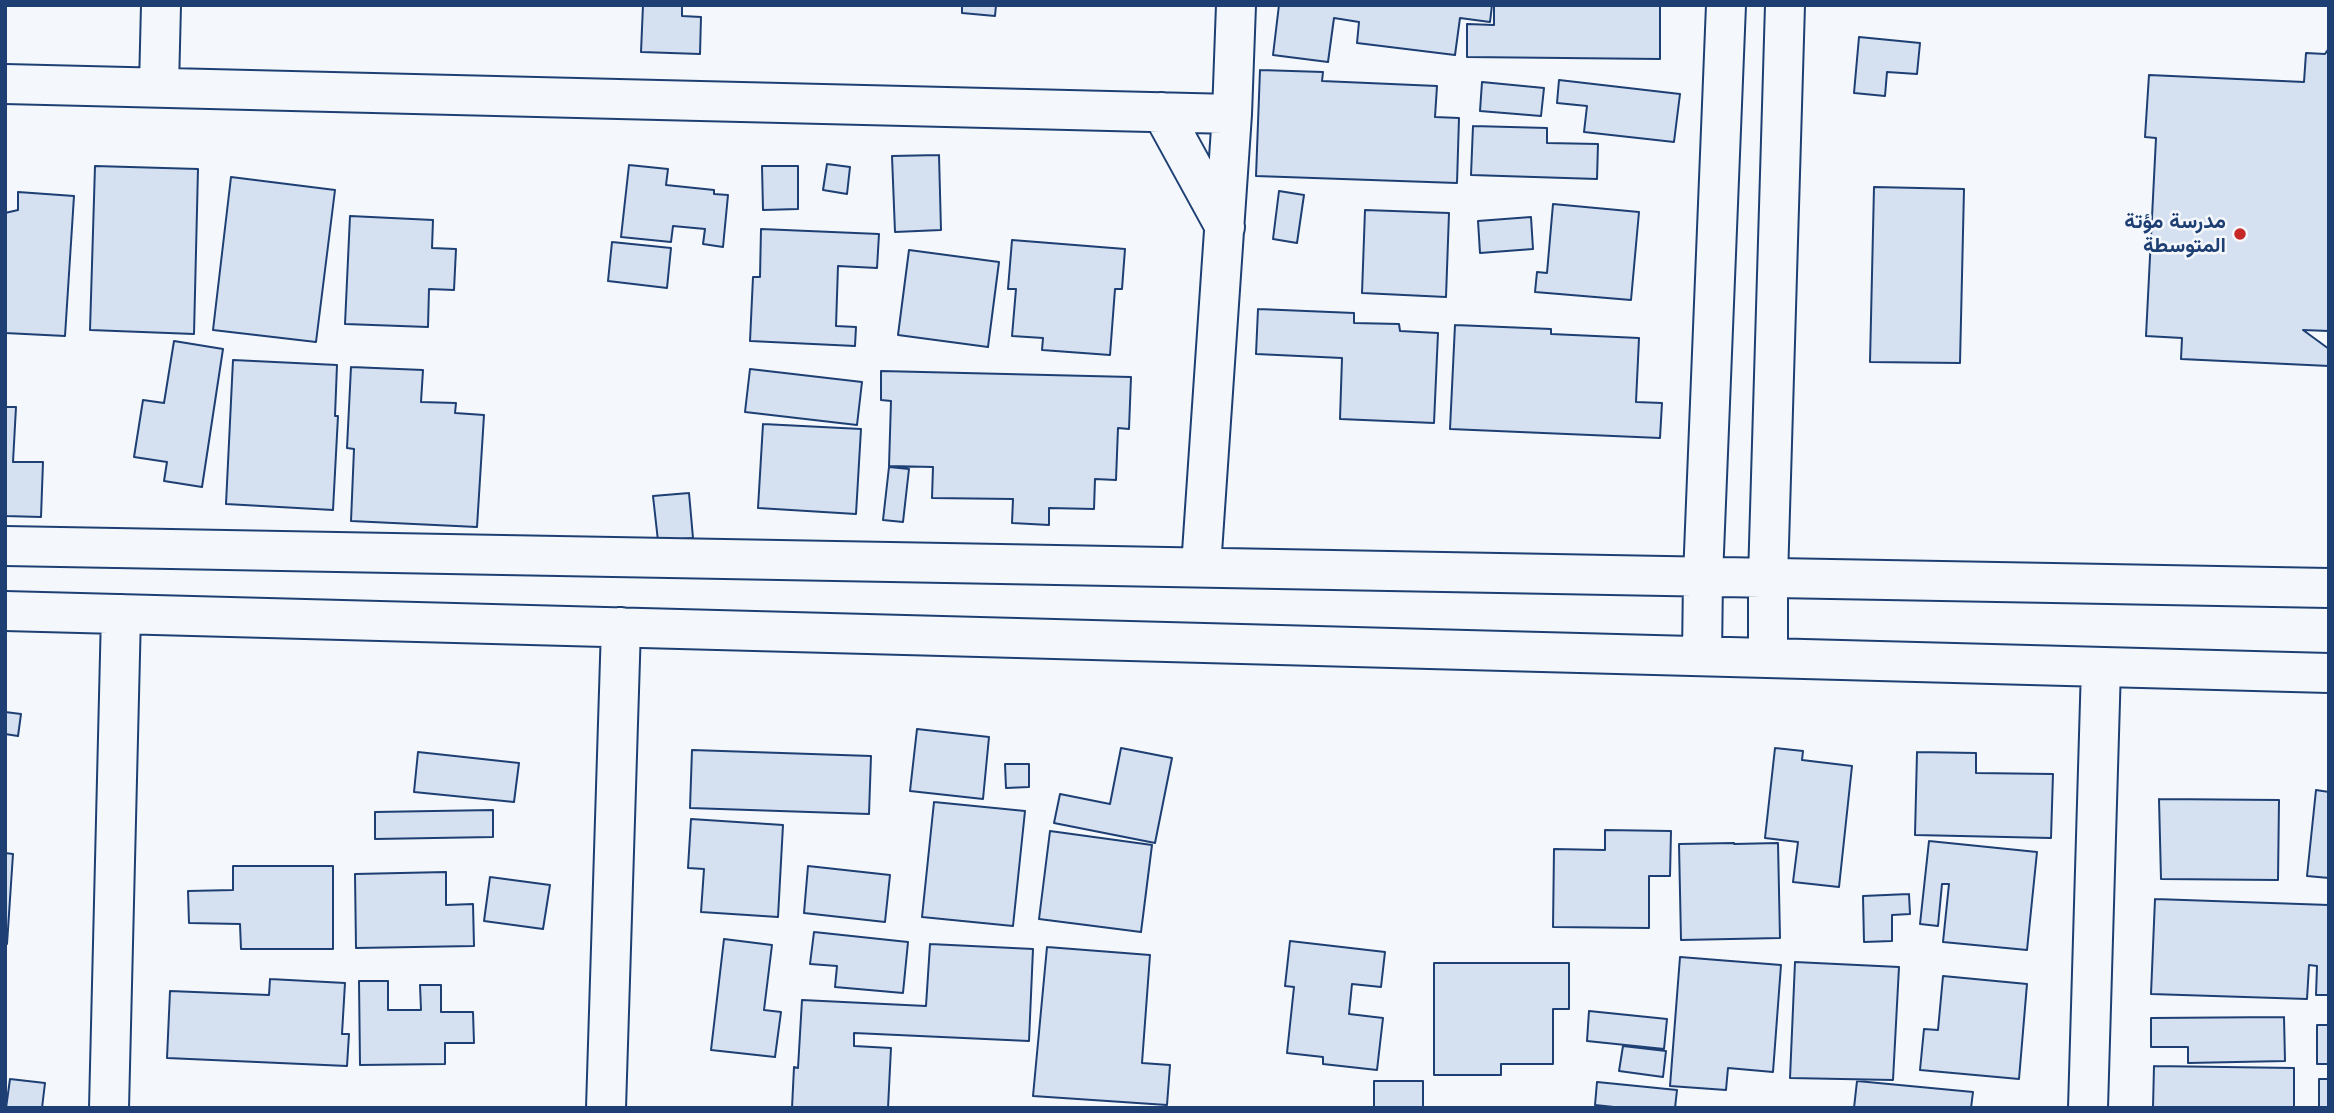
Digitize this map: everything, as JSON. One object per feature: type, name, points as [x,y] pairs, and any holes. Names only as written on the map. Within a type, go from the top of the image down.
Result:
[{"type":"street","points":[[159,86],[161,5]]},
{"type":"street","points":[[1201,566],[1225,227],[1236,5]]},
{"type":"street","points":[[1702,656],[1726,5]]},
{"type":"street","points":[[1768,658],[1785,5]]},
{"type":"street","points":[[5,84],[1232,114]]},
{"type":"street","points":[[1162,112],[1225,227]]},
{"type":"street","points":[[5,545],[2329,588]]},
{"type":"street","points":[[5,611],[2329,673]]},
{"type":"street","points":[[109,1108],[121,614]]},
{"type":"street","points":[[606,1108],[621,627]]},
{"type":"street","points":[[2088,1108],[2101,667]]},
{"type":"building","points":[[643,5],[682,5],[682,16],[701,17],[700,54],[641,52]]},
{"type":"building","points":[[962,5],[996,5],[995,16],[962,13]]},
{"type":"building","points":[[1279,5],[1492,5],[1490,22],[1460,18],[1455,55],[1357,43],[1359,22],[1334,18],[1328,62],[1273,55]]},
{"type":"building","points":[[1494,5],[1660,5],[1660,59],[1467,57],[1467,24],[1494,25]]},
{"type":"building","points":[[1859,37],[1920,43],[1917,74],[1887,72],[1885,96],[1854,93]]},
{"type":"building","name":"مدرسة مؤتة المتوسطة","points":[[2329,48],[2329,331],[2303,330],[2329,349],[2329,366],[2181,359],[2182,338],[2146,336],[2156,138],[2145,137],[2149,75],[2304,82],[2306,53],[2325,54]]},
{"type":"building","points":[[1260,70],[1323,72],[1322,81],[1437,86],[1435,117],[1459,118],[1457,183],[1256,176]]},
{"type":"building","points":[[1559,80],[1680,94],[1674,142],[1584,132],[1587,106],[1557,103]]},
{"type":"building","points":[[1482,82],[1544,88],[1541,116],[1480,111]]},
{"type":"building","points":[[1473,126],[1547,128],[1547,143],[1598,144],[1597,179],[1471,175]]},
{"type":"building","points":[[939,155],[941,230],[895,232],[892,156]]},
{"type":"building","points":[[827,164],[850,167],[847,194],[823,190]]},
{"type":"building","points":[[629,165],[668,169],[666,185],[714,190],[714,194],[728,195],[723,247],[703,244],[705,229],[673,226],[671,242],[621,237]]},
{"type":"building","points":[[95,166],[198,169],[194,334],[90,330]]},
{"type":"building","points":[[762,166],[798,166],[798,209],[763,210]]},
{"type":"building","points":[[231,177],[335,190],[316,342],[213,330]]},
{"type":"building","points":[[1874,187],[1964,189],[1960,363],[1870,362]]},
{"type":"building","points":[[1279,191],[1304,195],[1297,243],[1273,239]]},
{"type":"building","points":[[18,192],[74,196],[65,336],[5,333],[5,213],[18,210]]},
{"type":"building","points":[[1553,204],[1639,212],[1631,300],[1535,292],[1537,272],[1547,273]]},
{"type":"building","points":[[1365,210],[1449,213],[1446,297],[1362,293]]},
{"type":"building","points":[[350,216],[433,220],[432,248],[456,249],[454,290],[429,289],[428,327],[345,324]]},
{"type":"building","points":[[1531,217],[1533,249],[1480,253],[1478,221]]},
{"type":"building","points":[[761,229],[879,234],[877,268],[838,266],[836,326],[856,327],[855,346],[750,341],[753,277],[760,277]]},
{"type":"building","points":[[1012,240],[1125,249],[1122,289],[1115,289],[1110,355],[1042,350],[1043,338],[1012,336],[1016,289],[1008,289]]},
{"type":"building","points":[[612,242],[671,248],[667,288],[608,281]]},
{"type":"building","points":[[909,250],[999,262],[988,347],[898,335]]},
{"type":"building","points":[[1258,309],[1354,313],[1354,323],[1399,324],[1400,331],[1438,333],[1434,423],[1340,419],[1342,358],[1256,354]]},
{"type":"building","points":[[1455,325],[1551,329],[1551,334],[1639,338],[1636,402],[1662,403],[1660,438],[1450,429]]},
{"type":"building","points":[[174,341],[223,349],[202,487],[164,481],[167,462],[134,457],[143,400],[164,403]]},
{"type":"building","points":[[233,360],[337,365],[335,416],[338,416],[333,510],[226,504]]},
{"type":"building","points":[[351,367],[423,370],[421,402],[456,403],[455,413],[484,415],[477,527],[351,521],[354,449],[347,448]]},
{"type":"building","points":[[750,369],[862,382],[857,425],[745,412]]},
{"type":"building","points":[[881,371],[1131,377],[1129,429],[1118,428],[1116,480],[1095,479],[1094,509],[1049,508],[1049,525],[1012,523],[1013,499],[932,498],[933,467],[889,466],[891,401],[881,400]]},
{"type":"building","points":[[5,407],[16,407],[13,462],[43,462],[41,517],[5,516]]},
{"type":"building","points":[[763,424],[861,429],[856,514],[758,508]]},
{"type":"building","points":[[889,467],[909,469],[903,522],[883,520]]},
{"type":"building","points":[[689,493],[693,538],[658,541],[653,496]]},
{"type":"building","points":[[5,712],[21,714],[18,736],[5,734]]},
{"type":"building","points":[[917,729],[989,737],[983,799],[910,791]]},
{"type":"building","points":[[1121,748],[1172,758],[1155,843],[1054,823],[1060,794],[1110,804]]},
{"type":"building","points":[[1775,748],[1803,751],[1802,760],[1852,766],[1839,887],[1793,882],[1798,842],[1765,838]]},
{"type":"building","points":[[692,750],[871,756],[869,814],[690,808]]},
{"type":"building","points":[[418,752],[519,763],[514,802],[414,792]]},
{"type":"building","points":[[1917,752],[1976,753],[1976,773],[2053,774],[2051,838],[1915,835]]},
{"type":"building","points":[[1005,764],[1029,764],[1029,787],[1006,788]]},
{"type":"building","points":[[2316,790],[2329,792],[2329,878],[2307,876]]},
{"type":"building","points":[[2159,799],[2279,800],[2278,880],[2161,879]]},
{"type":"building","points":[[934,802],[1025,811],[1013,926],[922,917]]},
{"type":"building","points":[[493,810],[493,837],[375,839],[375,812]]},
{"type":"building","points":[[691,819],[783,825],[778,917],[701,912],[704,869],[688,868]]},
{"type":"building","points":[[1605,830],[1671,831],[1670,876],[1649,876],[1649,928],[1553,927],[1554,849],[1605,850]]},
{"type":"building","points":[[1050,831],[1152,845],[1141,932],[1039,919]]},
{"type":"building","points":[[1929,841],[2037,852],[2027,950],[1943,942],[1949,884],[1942,884],[1938,926],[1920,924]]},
{"type":"building","points":[[1778,843],[1780,938],[1681,940],[1679,844]]},
{"type":"building","points":[[5,853],[13,854],[7,944],[5,944]]},
{"type":"building","points":[[233,866],[333,866],[333,949],[241,949],[240,924],[189,923],[188,891],[233,890]]},
{"type":"building","points":[[808,866],[890,875],[885,922],[804,913]]},
{"type":"building","points":[[446,872],[446,905],[473,904],[474,946],[356,948],[355,874]]},
{"type":"building","points":[[490,877],[550,885],[543,929],[484,921]]},
{"type":"building","points":[[1909,894],[1910,914],[1892,915],[1892,941],[1864,942],[1863,896]]},
{"type":"building","points":[[2155,899],[2329,905],[2329,995],[2316,995],[2317,966],[2309,965],[2307,999],[2151,994]]},
{"type":"building","points":[[814,932],[908,942],[903,993],[835,987],[837,966],[810,964]]},
{"type":"building","points":[[724,939],[772,945],[764,1010],[781,1012],[775,1057],[711,1050]]},
{"type":"building","points":[[1290,941],[1385,952],[1381,987],[1352,984],[1349,1014],[1383,1018],[1377,1070],[1323,1064],[1323,1057],[1287,1053],[1294,987],[1285,986]]},
{"type":"building","points":[[930,944],[1033,949],[1029,1041],[854,1033],[854,1046],[891,1048],[888,1108],[792,1108],[794,1067],[798,1068],[802,1000],[926,1006]]},
{"type":"building","points":[[1047,947],[1150,955],[1142,1063],[1170,1065],[1167,1105],[1033,1096]]},
{"type":"building","points":[[1680,957],[1781,965],[1773,1072],[1728,1068],[1726,1090],[1670,1086]]},
{"type":"building","points":[[1795,962],[1899,967],[1893,1080],[1790,1078]]},
{"type":"building","points":[[1434,963],[1569,963],[1569,1009],[1553,1009],[1553,1064],[1501,1064],[1501,1075],[1434,1075]]},
{"type":"building","points":[[1943,976],[2027,984],[2019,1079],[1920,1070],[1924,1029],[1938,1030]]},
{"type":"building","points":[[270,979],[345,983],[342,1034],[349,1034],[347,1066],[167,1058],[170,991],[269,995]]},
{"type":"building","points":[[359,981],[388,981],[388,1010],[421,1010],[420,985],[441,985],[441,1012],[473,1012],[474,1043],[445,1043],[445,1064],[360,1065]]},
{"type":"building","points":[[1589,1011],[1667,1019],[1664,1049],[1587,1041]]},
{"type":"building","points":[[2284,1017],[2285,1061],[2188,1063],[2188,1047],[2151,1047],[2151,1018]]},
{"type":"building","points":[[2317,1025],[2329,1025],[2329,1064],[2317,1064]]},
{"type":"building","points":[[1623,1046],[1666,1051],[1663,1077],[1619,1071]]},
{"type":"building","points":[[2154,1066],[2294,1068],[2294,1108],[2153,1107]]},
{"type":"building","points":[[10,1079],[45,1083],[42,1108],[6,1108]]},
{"type":"building","points":[[2319,1079],[2329,1079],[2329,1108],[2319,1108]]},
{"type":"building","points":[[1374,1081],[1423,1081],[1423,1108],[1374,1108]]},
{"type":"building","points":[[1857,1081],[1973,1092],[1971,1108],[1854,1108]]},
{"type":"building","points":[[1597,1082],[1677,1090],[1675,1108],[1595,1105]]},
{"type":"place","name":"مدرسة مؤتة المتوسطة","points":[[2240,234]]}]
